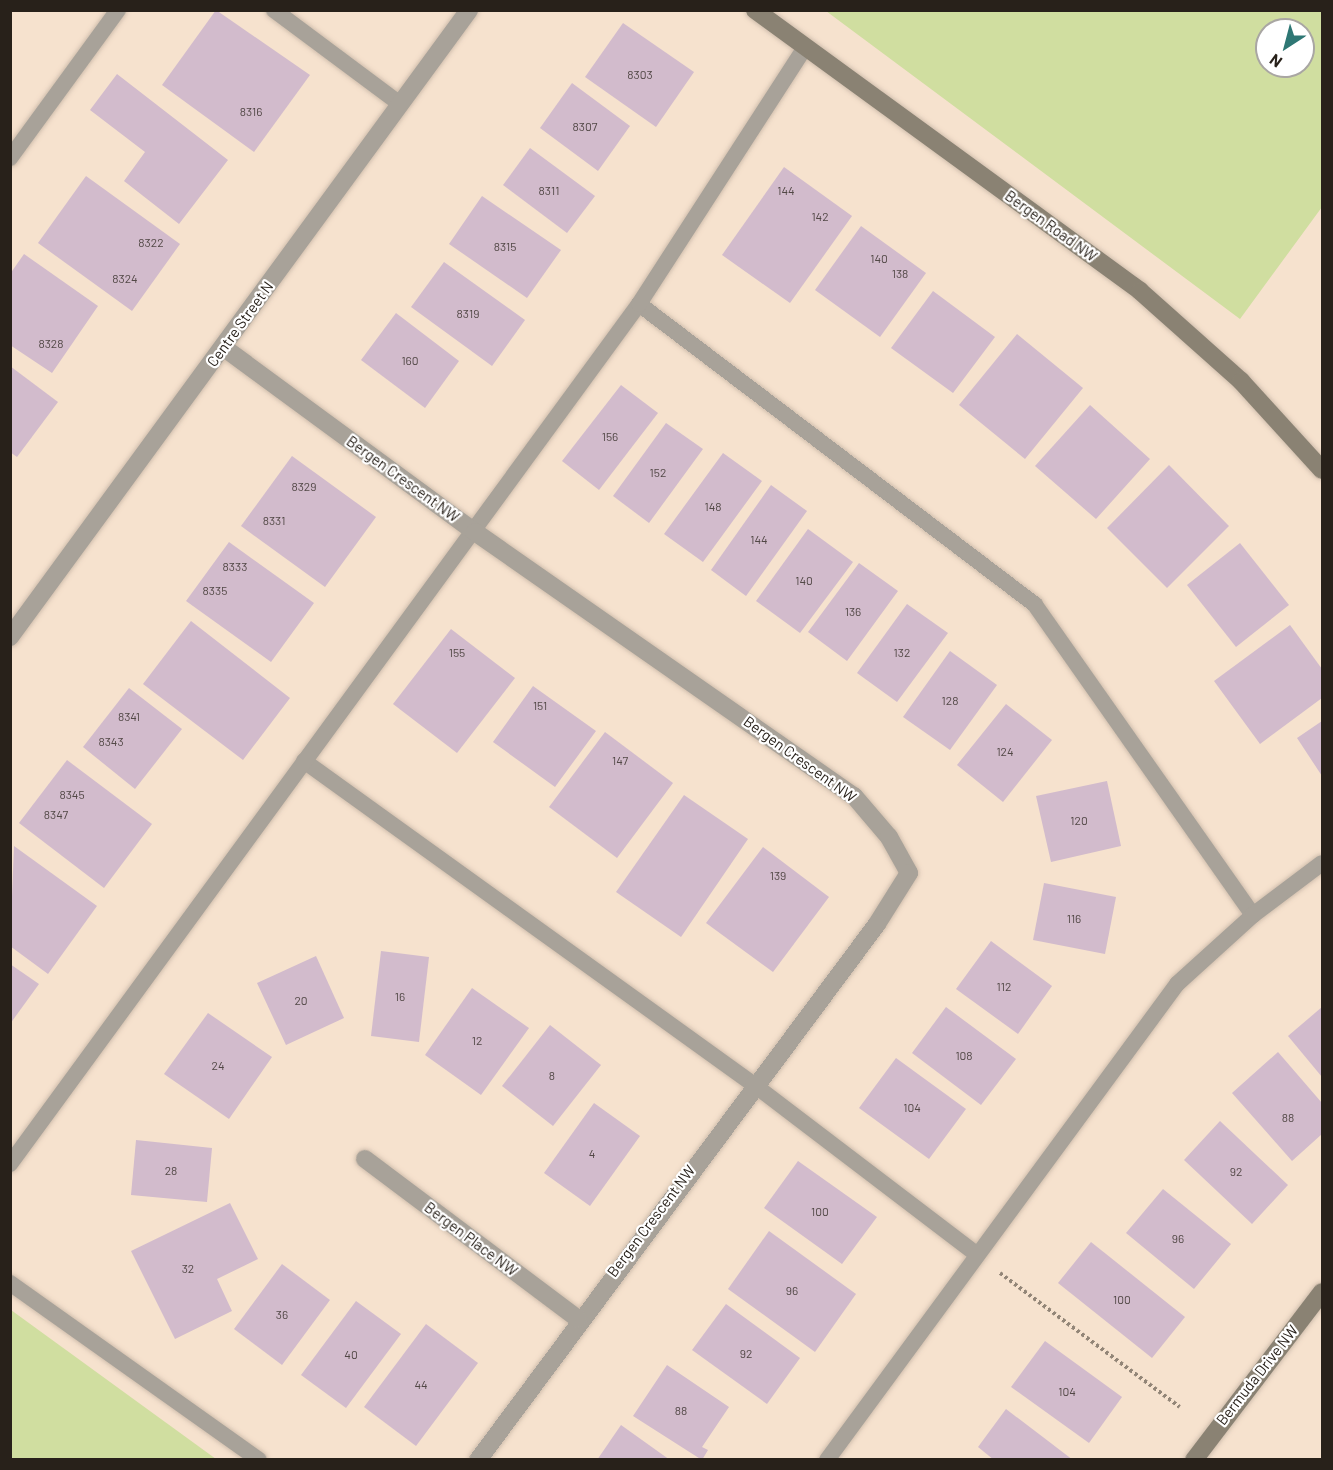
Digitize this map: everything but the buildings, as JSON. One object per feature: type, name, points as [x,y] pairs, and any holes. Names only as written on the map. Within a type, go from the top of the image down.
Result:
[{"type":"street","name":"Centre Street N","points":[[10,637],[469,10]]},
{"type":"street","name":"Bergen Road NW","points":[[755,10],[1140,291],[1241,381],[1323,470]]},
{"type":"street","name":"Bergen Crescent NW","points":[[223,347],[475,532],[854,796],[889,837],[909,873],[877,924],[753,1084],[578,1319],[478,1460]]},
{"type":"street","name":"Bergen Place NW","points":[[364,1160],[578,1319]]},
{"type":"street","name":"Bermuda Drive NW","points":[[1194,1460],[1323,1292]]},
{"type":"lane","points":[[10,158],[118,10]]},
{"type":"lane","points":[[274,10],[400,104]]},
{"type":"lane","points":[[10,1164],[304,761],[475,532],[639,304],[805,47]]},
{"type":"lane","points":[[639,304],[1035,605],[1253,915]]},
{"type":"lane","points":[[304,761],[753,1084],[975,1254]]},
{"type":"lane","points":[[827,1460],[975,1254],[1177,984],[1253,915],[1323,862]]},
{"type":"lane","points":[[10,1283],[259,1460]]},
{"type":"path","points":[[975,1254],[1180,1407]]},
{"type":"green space","points":[[826,11],[1322,11],[1322,207],[1240,319]]},
{"type":"green space","points":[[11,1310],[216,1459],[11,1459]]}]
